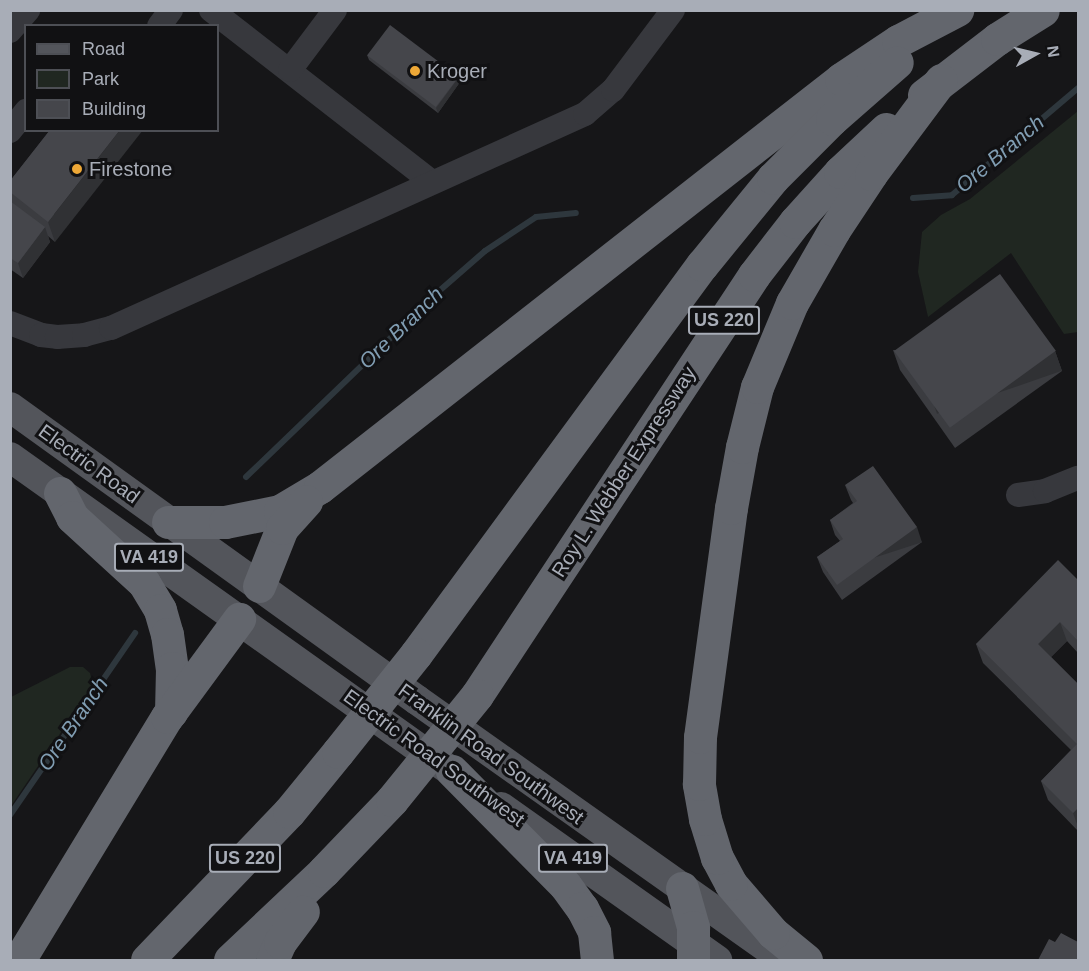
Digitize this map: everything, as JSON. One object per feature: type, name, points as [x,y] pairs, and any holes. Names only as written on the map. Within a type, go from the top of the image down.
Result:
[{"type":"highway","points":[[168,522],[225,522],[280,511],[320,487],[841,79],[898,41],[957,10]]},
{"type":"highway","name":"US 220","points":[[147,960],[289,812],[338,752],[416,654],[702,265],[773,178],[832,119],[896,63],[965,10]]},
{"type":"highway","name":"Roy L. Webber Expressway","points":[[230,960],[324,871],[392,800],[477,695],[754,275],[795,222],[840,172],[941,81],[997,39],[1042,10]]},
{"type":"highway","points":[[806,960],[773,933],[731,884],[717,858],[705,819],[699,784],[700,737],[730,508],[757,387],[792,303],[834,230],[865,183],[941,81]]},
{"type":"highway","points":[[259,586],[282,528],[320,487]]},
{"type":"highway","points":[[60,493],[72,517],[144,583],[160,610],[167,634],[172,668],[171,712]]},
{"type":"highway","points":[[19,960],[171,712],[239,619]]},
{"type":"highway","points":[[452,771],[565,885],[594,932],[597,960]]},
{"type":"highway","points":[[272,960],[280,942],[297,923],[324,871]]},
{"type":"highway","points":[[682,888],[701,955]]},
{"type":"main road","name":"Electric Road","points":[[10,407],[168,522]]},
{"type":"main road","name":"Electric Road","points":[[10,457],[239,619]]},
{"type":"main road","name":"VA 419","points":[[168,522],[259,586]]},
{"type":"main road","points":[[239,619],[259,586]]},
{"type":"main road","name":"Franklin Road Southwest","points":[[259,586],[784,960]]},
{"type":"main road","name":"Electric Road Southwest","points":[[239,619],[452,771],[701,955]]},
{"type":"street","points":[[10,31],[28,10]]},
{"type":"street","points":[[160,24],[171,10]]},
{"type":"street","points":[[211,10],[432,182]]},
{"type":"street","points":[[290,70],[334,10]]},
{"type":"street","points":[[10,323],[41,335],[57,337],[84,335],[111,328],[236,274],[432,182],[585,114],[613,90],[673,10]]},
{"type":"street","points":[[10,131],[24,114]]},
{"type":"street","points":[[1018,495],[1045,491],[1078,478]]},
{"type":"green space","points":[[1078,111],[1078,332],[1064,334],[1011,253],[928,317],[918,272],[922,232],[941,215],[970,199]]},
{"type":"green space","points":[[70,667],[83,667],[90,673],[93,685],[11,806],[11,697]]},
{"type":"building","name":"Kroger","points":[[390,25],[459,77],[436,107],[367,55]]},
{"type":"building","points":[[48,132],[118,132],[48,222],[10,192],[10,181]]},
{"type":"building","points":[[10,201],[45,227],[18,263],[10,258]]},
{"type":"building","points":[[1000,274],[1056,351],[950,428],[894,351]]},
{"type":"building","points":[[873,466],[917,527],[837,585],[817,557],[843,539],[830,520],[857,501],[845,485]]},
{"type":"building","points":[[1058,560],[1078,580],[1078,641],[1060,622],[1038,644],[1078,684],[1078,808],[1073,813],[1041,781],[1077,744],[976,644]]},
{"type":"building","points":[[1061,933],[1078,942],[1078,960],[1038,960],[1049,939],[1055,942]]},
{"type":"waterway","name":"Ore Branch","points":[[913,198],[952,195],[1078,88]]},
{"type":"waterway","name":"Ore Branch","points":[[246,477],[438,292],[485,251],[536,217],[576,213]]},
{"type":"waterway","name":"Ore Branch","points":[[10,815],[135,633]]},
{"type":"place","name":"Kroger","points":[[415,71]]},
{"type":"place","name":"Firestone","points":[[77,169]]}]
